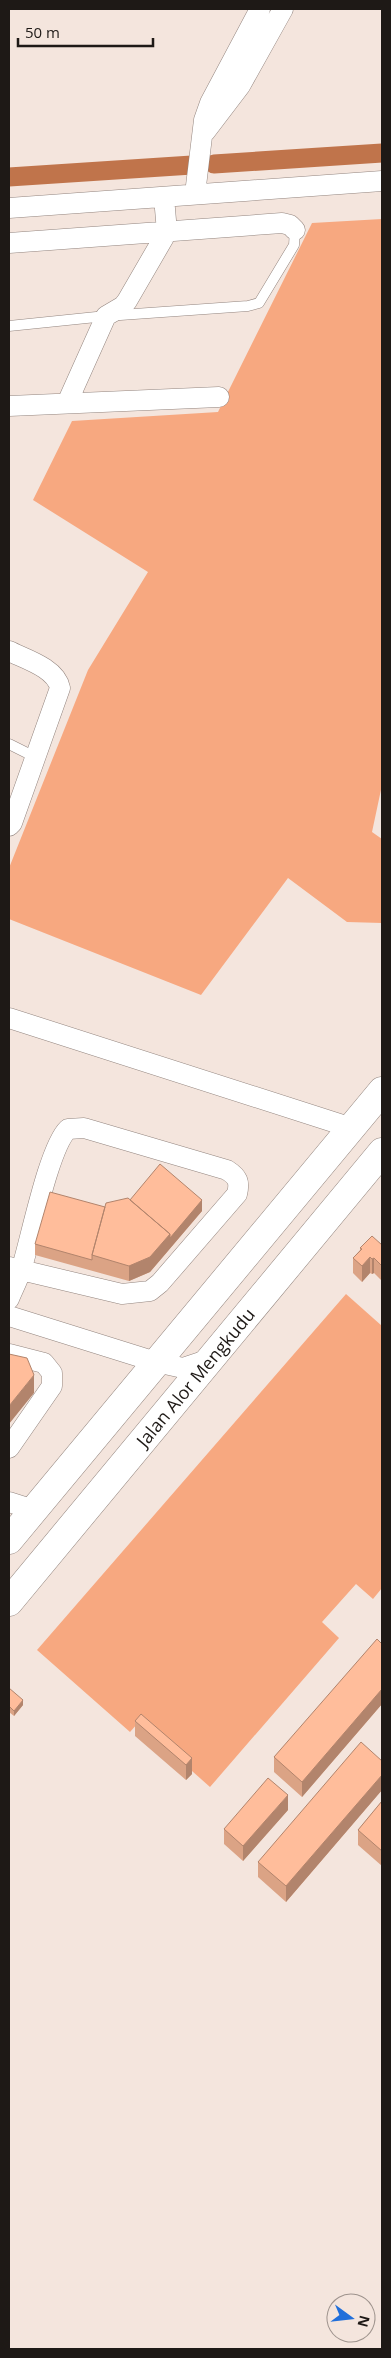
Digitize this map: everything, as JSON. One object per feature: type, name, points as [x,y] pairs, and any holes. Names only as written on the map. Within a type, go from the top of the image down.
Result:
[{"type":"main road","points":[[9,1540],[21,1506],[156,1362],[382,1091]]},
{"type":"main road","name":"Jalan Alor Mengkudu","points":[[9,1602],[382,1152]]},
{"type":"street","points":[[195,194],[200,138],[210,103],[260,9]]},
{"type":"street","points":[[200,138],[240,86],[283,9]]},
{"type":"street","points":[[9,208],[382,181]]},
{"type":"street","points":[[67,403],[106,316],[123,306],[127,301],[166,232],[164,197]]},
{"type":"street","points":[[9,243],[282,223],[290,225],[295,230]]},
{"type":"street","points":[[9,406],[219,397]]},
{"type":"street","points":[[9,651],[52,674],[59,681],[60,688],[12,823],[9,826]]},
{"type":"street","points":[[9,1018],[352,1128]]},
{"type":"street","points":[[9,1299],[15,1268],[62,1134],[68,1129],[84,1128],[218,1167],[235,1175],[240,1185],[237,1194],[160,1283],[150,1291],[122,1294],[15,1268]]},
{"type":"street","points":[[9,1316],[156,1362],[183,1368],[210,1359]]},
{"type":"street","points":[[9,1354],[44,1363],[52,1373],[52,1386],[9,1448]]},
{"type":"lane","points":[[9,326],[106,316],[248,306],[259,303],[294,244],[295,230]]},
{"type":"lane","points":[[9,744],[36,758]]},
{"type":"shaded area","points":[[382,219],[382,785],[372,832],[382,839],[382,923],[347,922],[288,878],[201,995],[9,919],[9,868],[88,670],[148,572],[33,500],[72,421],[218,412],[312,223]]},
{"type":"shaded area","points":[[346,1294],[382,1326],[382,1588],[373,1599],[356,1584],[322,1622],[339,1638],[210,1787],[138,1723],[130,1732],[37,1650]]},
{"type":"building","points":[[160,1164],[202,1200],[170,1238],[170,1234],[130,1200]]},
{"type":"building","points":[[50,1192],[105,1207],[92,1260],[35,1244]]},
{"type":"building","points":[[128,1198],[170,1234],[150,1257],[129,1266],[92,1255],[106,1203]]},
{"type":"building","points":[[372,1236],[382,1245],[382,1266],[374,1258],[370,1257],[362,1266],[353,1258]]},
{"type":"building","points":[[9,1354],[27,1358],[34,1375],[9,1406]]},
{"type":"building","points":[[377,1639],[382,1644],[382,1689],[302,1782],[274,1757]]},
{"type":"building","points":[[9,1688],[23,1700],[14,1711],[9,1706]]},
{"type":"building","points":[[141,1714],[192,1758],[186,1765],[135,1721]]},
{"type":"building","points":[[361,1742],[382,1761],[382,1775],[286,1886],[258,1862]]},
{"type":"building","points":[[268,1778],[288,1795],[243,1846],[224,1829]]},
{"type":"building","points":[[382,1801],[382,1851],[358,1830]]},
{"type":"waterway","points":[[214,164],[382,153]]},
{"type":"waterway","points":[[9,177],[192,165]]}]
